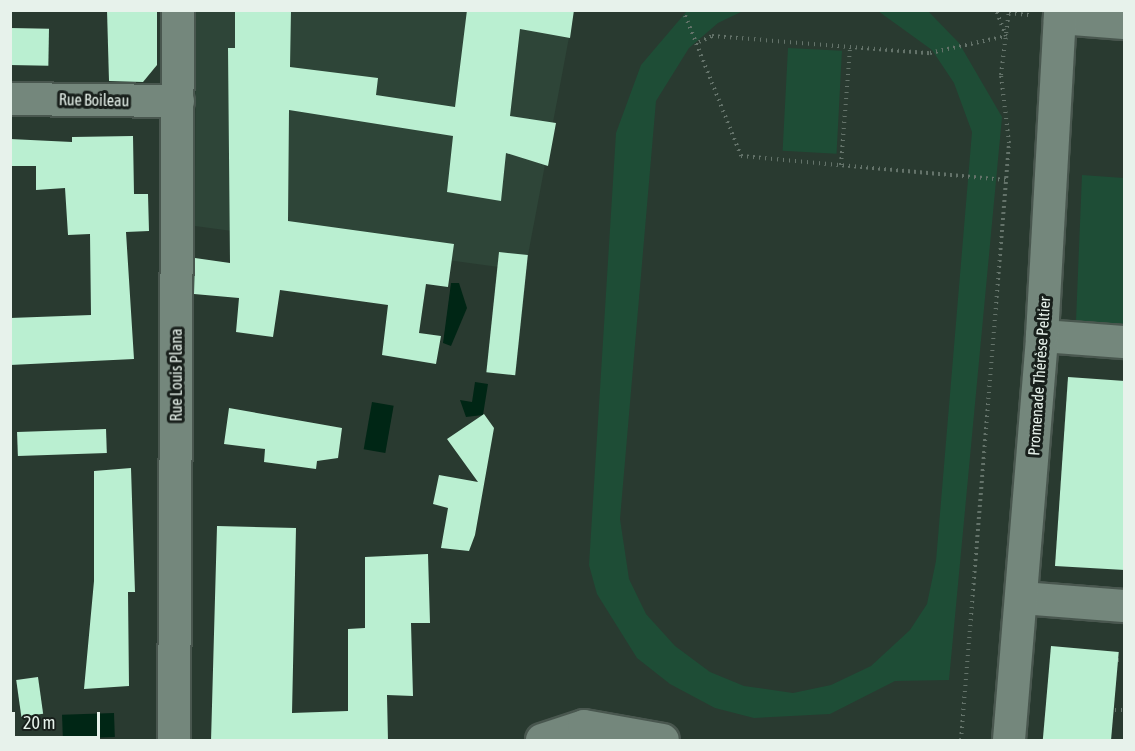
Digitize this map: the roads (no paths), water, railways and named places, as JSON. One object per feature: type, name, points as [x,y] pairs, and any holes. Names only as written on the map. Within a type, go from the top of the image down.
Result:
[{"type":"street","name":"Rue Louis Plana","points":[[174,741],[178,10]]},
{"type":"street","points":[[1060,14],[1125,23]]},
{"type":"street","name":"Promenade Thérèse Peltier","points":[[1009,741],[1042,336],[1060,14]]},
{"type":"street","name":"Rue Boileau","points":[[10,99],[178,101]]},
{"type":"street","points":[[1042,336],[1125,342]]},
{"type":"street","points":[[1022,598],[1125,606]]},
{"type":"street","points":[[542,741],[584,726],[663,741]]}]
